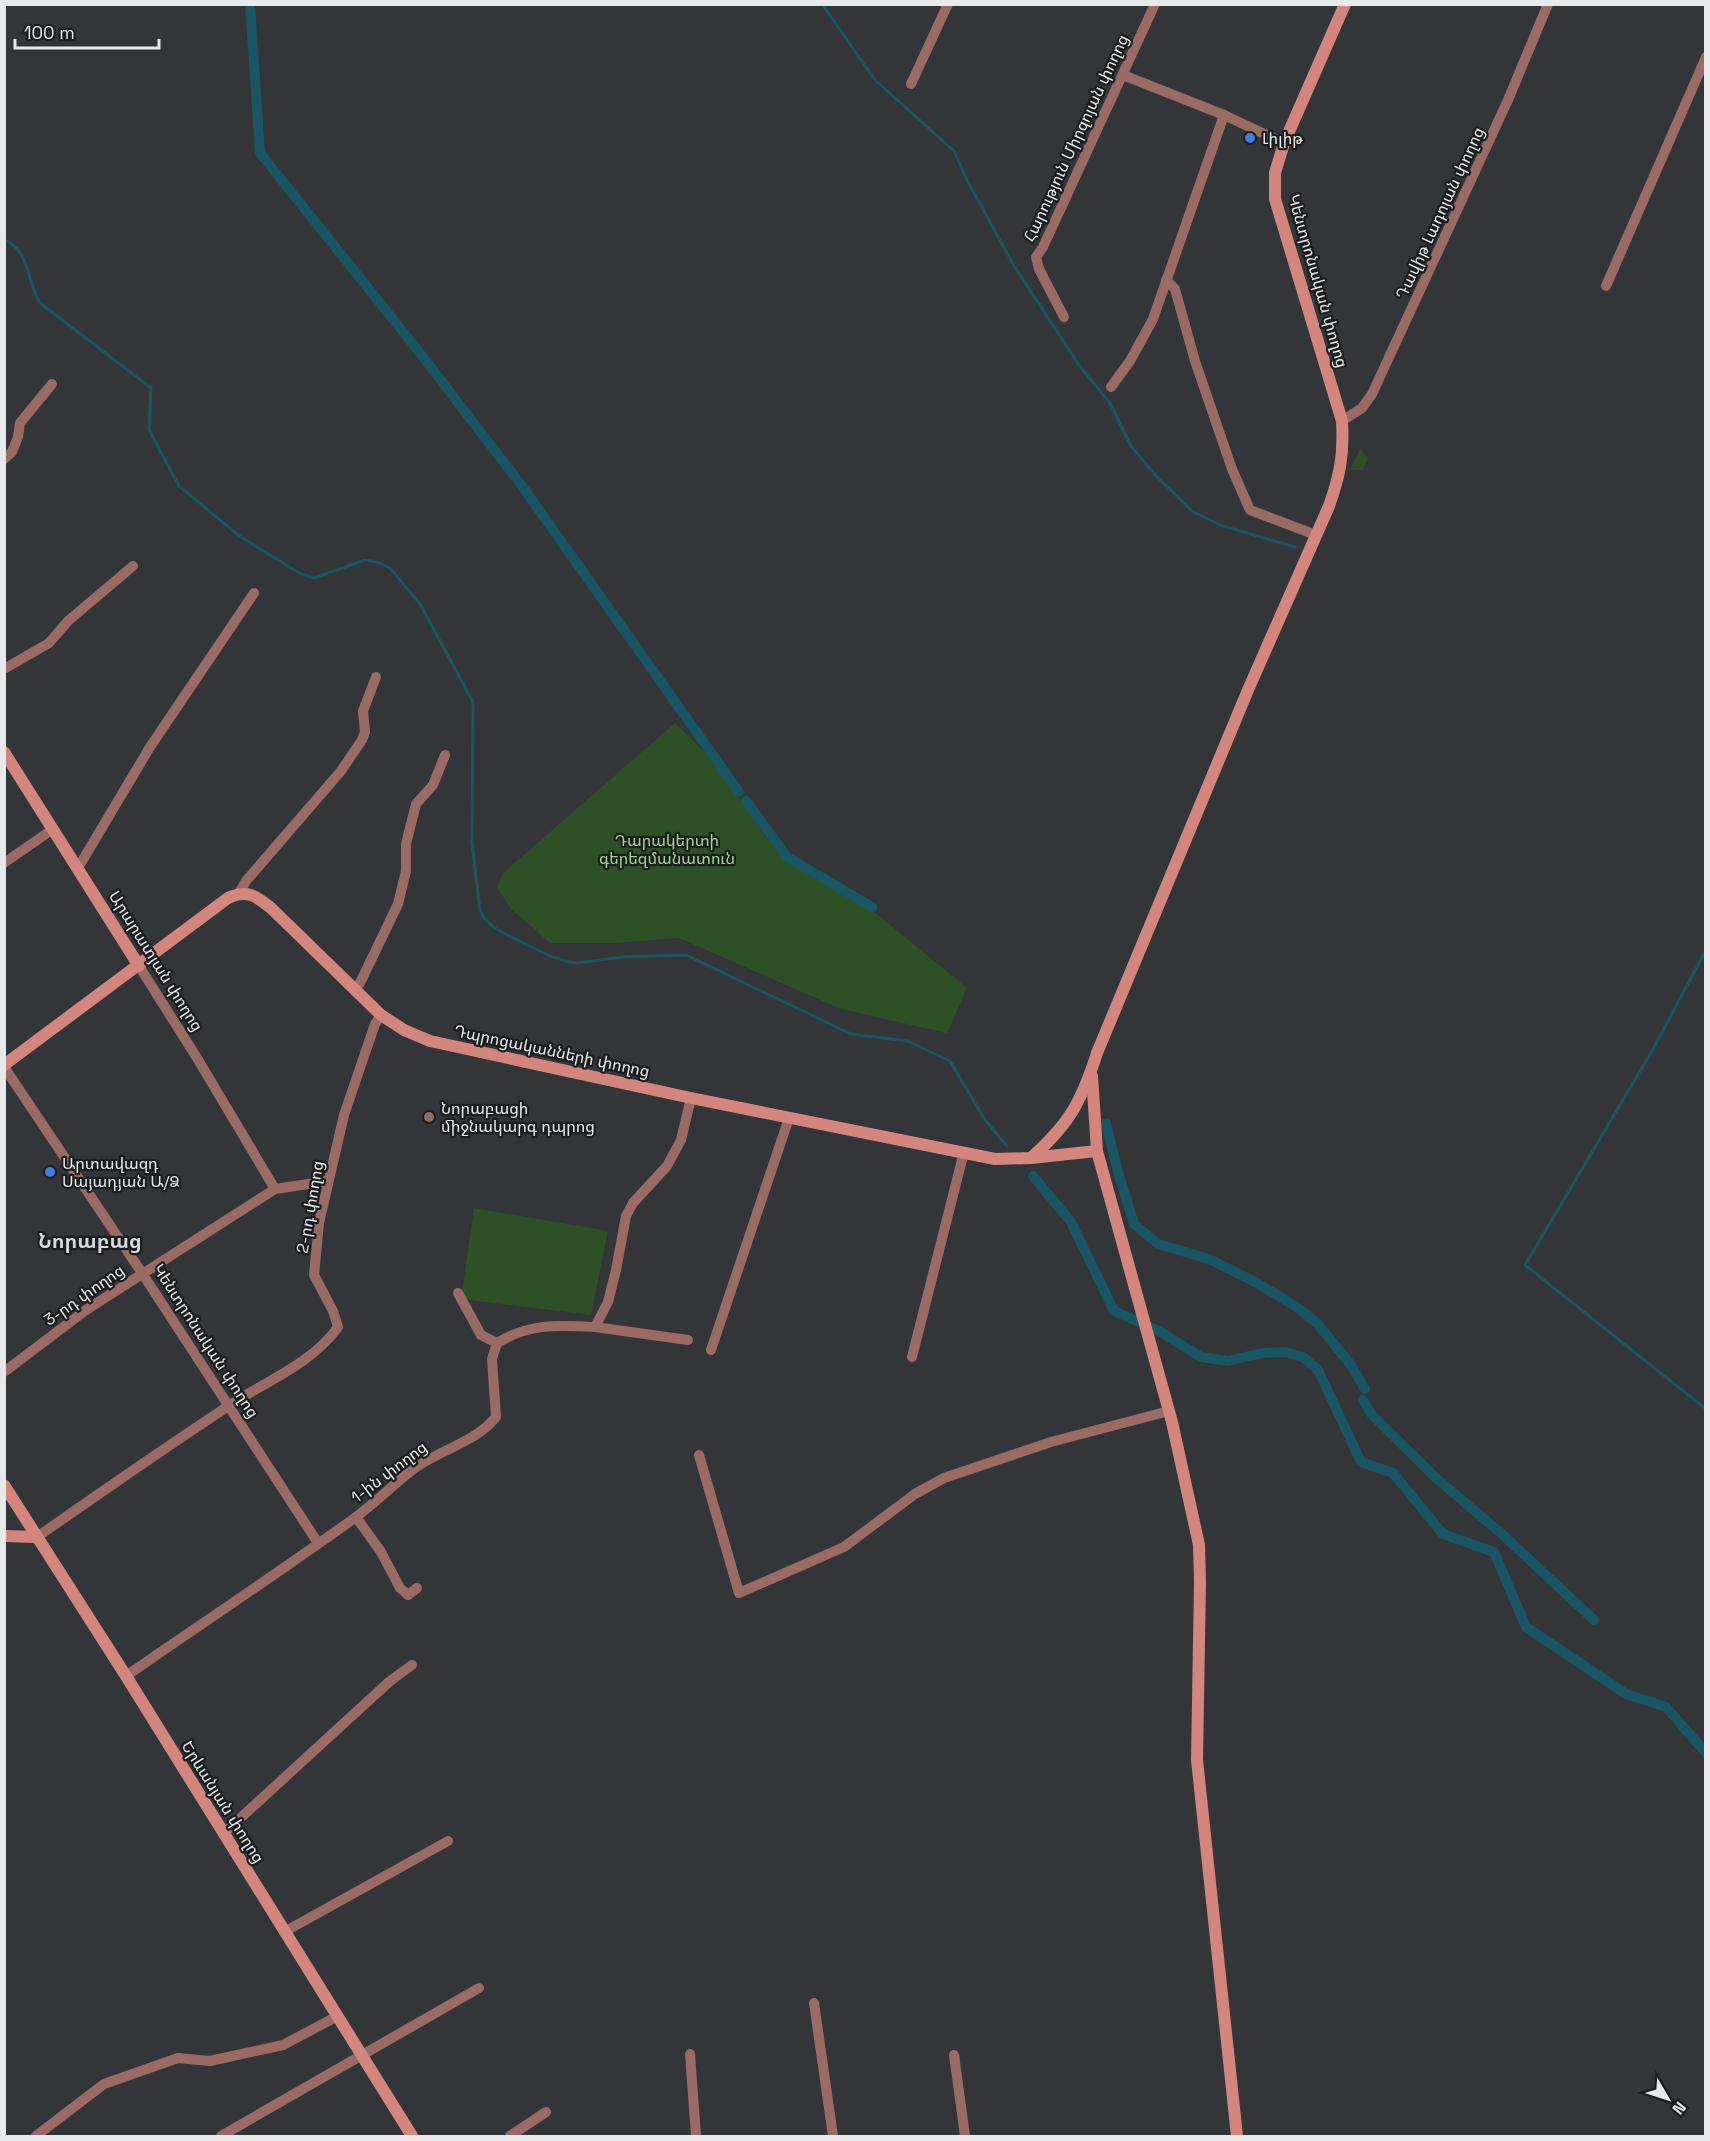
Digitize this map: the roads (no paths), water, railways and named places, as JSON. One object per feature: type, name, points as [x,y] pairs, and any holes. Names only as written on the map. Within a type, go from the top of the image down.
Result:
[{"type":"main road","name":"Կենտրոնական փողոց","points":[[1030,1158],[1056,1135],[1077,1106],[1097,1053],[1340,476],[1342,421],[1275,199],[1275,173],[1284,143],[1345,4]]},
{"type":"main road","name":"Արարատյան փողոց","points":[[4,752],[139,966]]},
{"type":"main road","points":[[4,1066],[228,898],[238,893]]},
{"type":"main road","name":"Դպրոցականների փողոց","points":[[238,893],[259,898],[272,908],[381,1014],[404,1030],[430,1041],[691,1098],[994,1159],[1097,1151]]},
{"type":"main road","points":[[1091,1071],[1097,1151],[1168,1411],[1198,1545],[1200,1582],[1197,1760],[1238,2136]]},
{"type":"main road","name":"Երևանյան փողոց","points":[[4,1485],[126,1676],[412,2136]]},
{"type":"main road","points":[[4,1536],[37,1537]]},
{"type":"street","points":[[911,84],[948,4]]},
{"type":"street","name":"Հարություն Միրզոյան փողոց","points":[[1064,317],[1039,269],[1036,257],[1155,4]]},
{"type":"street","name":"Դավիթ Լադոյան փողոց","points":[[1342,421],[1362,408],[1372,394],[1508,100],[1548,4]]},
{"type":"street","points":[[1606,286],[1706,57]]},
{"type":"street","points":[[1123,75],[1224,115],[1284,143]]},
{"type":"street","points":[[1111,387],[1130,361],[1153,320],[1224,115]]},
{"type":"street","points":[[1166,280],[1175,289],[1195,361],[1232,470],[1250,510],[1316,535]]},
{"type":"street","points":[[4,459],[12,452],[20,423],[52,384]]},
{"type":"street","points":[[4,669],[49,643],[68,621],[133,566]]},
{"type":"street","points":[[78,868],[150,747],[254,593]]},
{"type":"street","points":[[238,893],[246,880],[341,771],[362,740],[365,732],[363,711],[376,677]]},
{"type":"street","points":[[354,989],[360,982],[398,904],[406,871],[406,844],[416,804],[433,785],[445,756]]},
{"type":"street","points":[[4,863],[53,829]]},
{"type":"street","name":"Արարատյան փողոց","points":[[139,966],[197,1058],[275,1190]]},
{"type":"street","name":"2-րդ փողոց","points":[[37,1537],[228,1406],[297,1364],[330,1340],[338,1327],[333,1311],[314,1275],[319,1223],[344,1115],[375,1024],[381,1014]]},
{"type":"street","name":"Կենտրոնական փողոց","points":[[4,1066],[318,1543]]},
{"type":"street","points":[[595,1327],[608,1302],[626,1216],[633,1203],[667,1166],[681,1140],[691,1098]]},
{"type":"street","points":[[711,1350],[789,1118]]},
{"type":"street","points":[[912,1357],[964,1152]]},
{"type":"street","points":[[275,1190],[328,1181]]},
{"type":"street","name":"3-րդ փողոց","points":[[4,1372],[86,1310],[275,1190]]},
{"type":"street","points":[[458,1293],[481,1335],[497,1343],[514,1333],[536,1327],[595,1327],[688,1340]]},
{"type":"street","name":"1-ին փողոց","points":[[126,1676],[356,1517],[412,1470],[490,1425],[496,1417],[492,1359],[497,1343]]},
{"type":"street","points":[[699,1455],[739,1593],[844,1547],[915,1494],[944,1478],[1051,1442],[1168,1411]]},
{"type":"street","points":[[356,1517],[381,1552],[400,1588],[408,1595],[417,1588]]},
{"type":"street","points":[[223,1834],[390,1681],[412,1665]]},
{"type":"street","points":[[284,1932],[448,1841]]},
{"type":"street","points":[[221,2136],[237,2132],[360,2055],[479,1988]]},
{"type":"street","points":[[814,2003],[833,2136]]},
{"type":"street","points":[[36,2136],[104,2084],[178,2058],[210,2061],[283,2045],[336,2017]]},
{"type":"street","points":[[690,2054],[696,2136]]},
{"type":"street","points":[[954,2055],[966,2136]]},
{"type":"street","points":[[510,2136],[546,2112]]},
{"type":"waterway","points":[[250,4],[260,153],[416,348],[522,486],[739,792]]},
{"type":"waterway","points":[[822,4],[875,80],[954,151],[967,180],[1014,266],[1081,368],[1110,403],[1131,446],[1157,477],[1193,512],[1223,526],[1295,547]]},
{"type":"waterway","points":[[4,240],[19,251],[40,303],[151,388],[149,430],[179,486],[238,535],[299,573],[314,578],[365,560],[377,562],[390,568],[420,604],[473,702],[472,843],[480,911],[492,926],[550,956],[569,962],[578,963],[622,957],[686,955],[851,1034],[908,1041],[950,1061],[985,1120],[1007,1146]]},
{"type":"waterway","points":[[746,801],[787,857],[872,907]]},
{"type":"waterway","points":[[1706,950],[1652,1051],[1525,1265],[1706,1409]]},
{"type":"waterway","points":[[1106,1123],[1134,1224],[1158,1244],[1209,1259],[1257,1283],[1295,1306],[1317,1323],[1351,1365],[1365,1389]]},
{"type":"waterway","points":[[1033,1176],[1071,1222],[1114,1311],[1159,1331],[1201,1357],[1228,1361],[1262,1353],[1286,1352],[1303,1357],[1318,1370],[1361,1462],[1393,1473],[1443,1534],[1494,1552],[1526,1627],[1626,1694],[1666,1707],[1706,1753]]},
{"type":"waterway","points":[[1363,1400],[1372,1415],[1436,1478],[1503,1535],[1594,1620]]},
{"type":"place","name":"Լիլիթ","points":[[1250,138]]},
{"type":"place","name":"Նորաբացի միջնակարգ դպրոց","points":[[429,1117]]},
{"type":"place","name":"Արտավազդ Սայադյան Ա/Ձ","points":[[50,1172]]},
{"type":"district","name":"Նորաբաց","points":[[90,1241]]},
{"type":"park label","name":"Դարակերտի գերեզմանատուն","points":[[667,849]]}]
